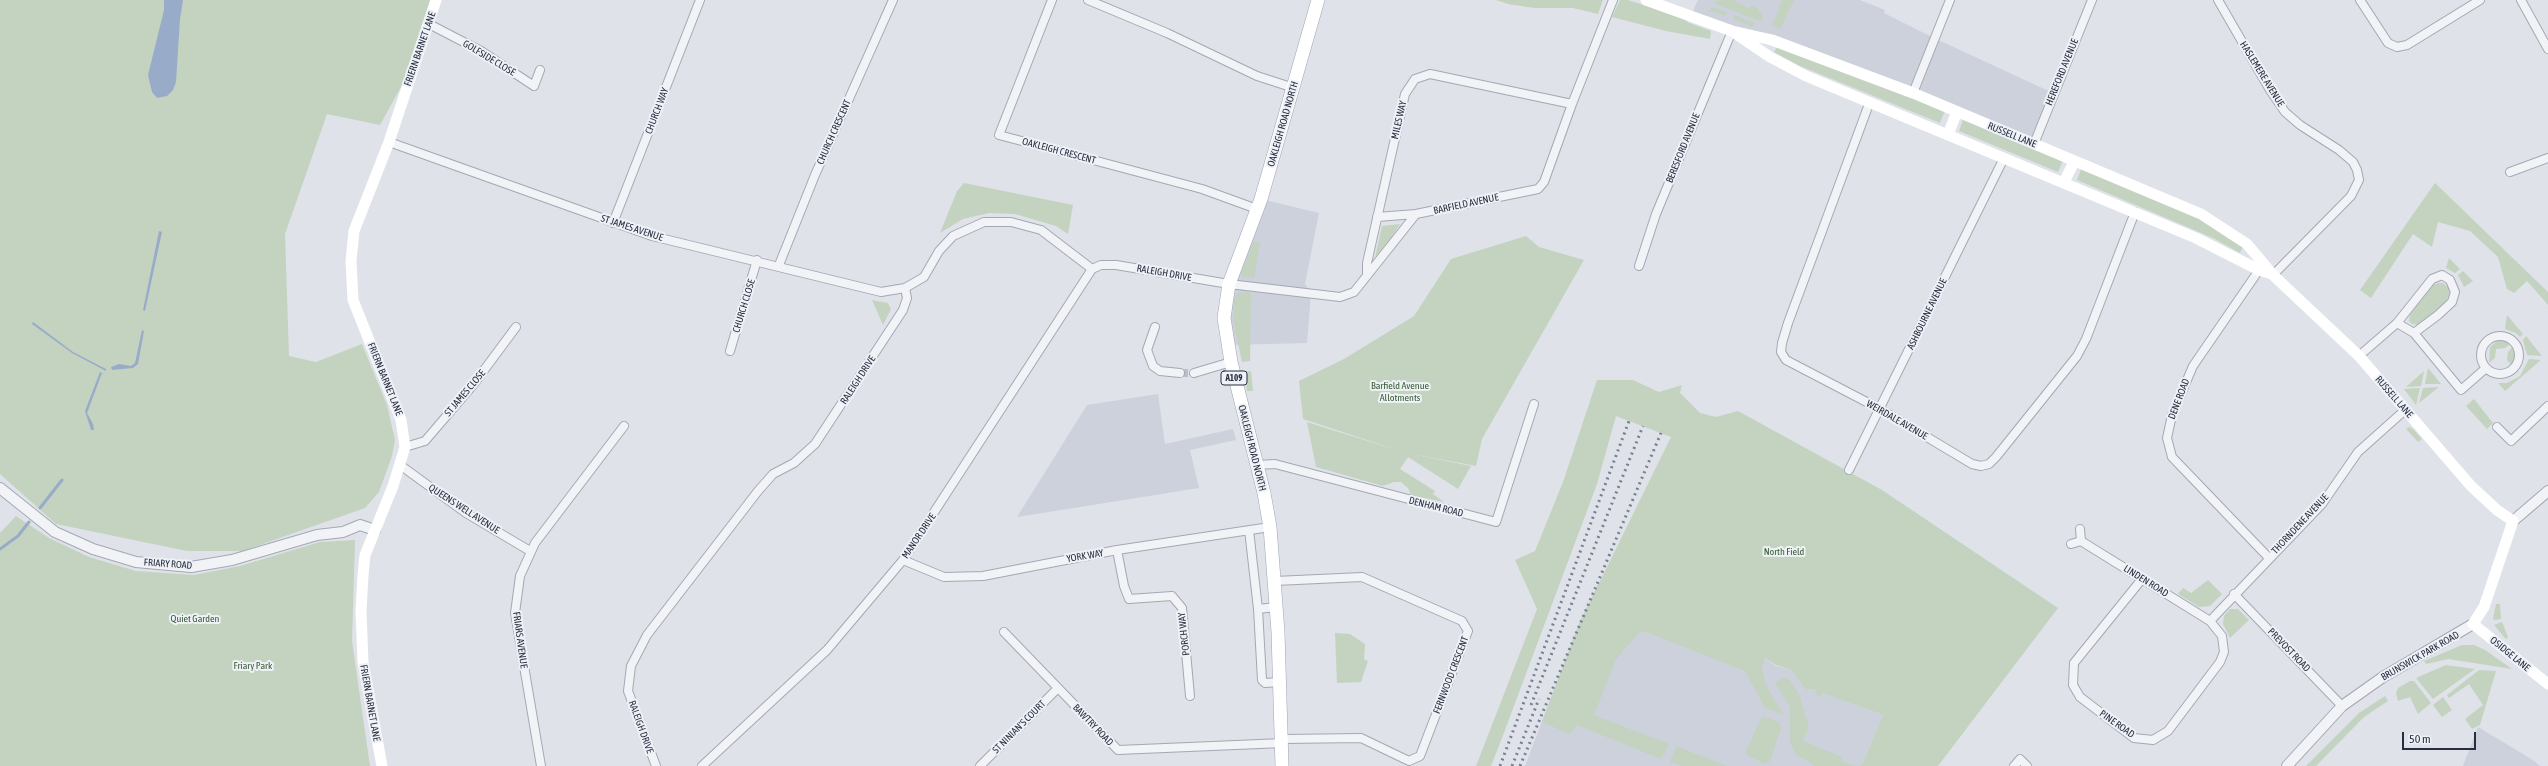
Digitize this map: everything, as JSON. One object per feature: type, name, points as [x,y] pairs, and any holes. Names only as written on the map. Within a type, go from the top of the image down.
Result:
[{"type":"main road","name":"FRIERN BARNET LANE","points":[[382,766],[363,662],[362,634],[365,555],[400,465],[405,447],[401,420],[352,300],[351,261],[354,231],[389,142],[436,0]]},
{"type":"main road","name":"OAKLEIGH ROAD NORTH","points":[[1282,766],[1283,741],[1275,581],[1270,527],[1264,493],[1231,362],[1224,318],[1229,284],[1257,209],[1294,88],[1318,0]]},
{"type":"main road","name":"RUSSELL LANE","points":[[1646,0],[1732,31],[1772,40],[1913,93],[1956,114],[2034,144],[2201,214],[2247,244],[2273,275],[2359,356],[2471,486],[2496,510],[2513,521]]},
{"type":"main road","name":"RUSSELL LANE","points":[[1732,31],[1770,57],[1800,73],[1869,104],[2064,182],[2196,238],[2259,270],[2273,275]]},
{"type":"main road","points":[[1948,135],[1956,114]]},
{"type":"main road","points":[[2064,182],[2074,162]]},
{"type":"main road","name":"BRUNSWICK PARK ROAD","points":[[2473,624],[2484,607],[2513,521]]},
{"type":"main road","name":"OSIDGE LANE","points":[[2473,624],[2548,684]]},
{"type":"street","name":"CHURCH WAY","points":[[614,223],[700,0]]},
{"type":"street","name":"CHURCH CRESCENT","points":[[779,266],[815,175],[893,0]]},
{"type":"street","name":"OAKLEIGH CRESCENT","points":[[1052,0],[999,136],[1202,189],[1257,209]]},
{"type":"street","points":[[1088,0],[1167,33],[1257,76],[1294,88]]},
{"type":"street","name":"BARFIELD AVENUE","points":[[1416,214],[1538,189],[1544,182],[1572,104],[1613,0]]},
{"type":"street","points":[[1913,93],[1950,0]]},
{"type":"street","name":"HEREFORD AVENUE","points":[[2034,144],[2092,0]]},
{"type":"street","name":"HASLEMERE AVENUE","points":[[2218,0],[2270,90],[2285,112],[2300,125],[2344,154],[2354,162],[2358,170],[2357,188],[2352,196],[2273,275]]},
{"type":"street","points":[[2360,0],[2388,43],[2397,47],[2407,45],[2480,0]]},
{"type":"street","points":[[2521,0],[2548,49]]},
{"type":"street","name":"GOLFSIDE CLOSE","points":[[428,24],[481,51],[534,86],[540,70]]},
{"type":"street","name":"BERESFORD AVENUE","points":[[1639,266],[1656,214],[1732,31]]},
{"type":"street","name":"MILES WAY","points":[[1367,273],[1367,263],[1405,94],[1415,79],[1430,74],[1572,104]]},
{"type":"street","name":"WEIRDALE AVENUE","points":[[1869,104],[1788,323],[1782,342],[1782,352],[1786,360],[1880,409],[1972,464],[1981,466],[1989,464],[2077,356],[2086,339],[2135,212]]},
{"type":"street","name":"ST JAMES AVENUE","points":[[389,142],[652,236],[757,260],[881,292],[905,288]]},
{"type":"street","name":"ASHBOURNE AVENUE","points":[[1849,470],[2004,158]]},
{"type":"street","points":[[2510,172],[2548,158]]},
{"type":"street","points":[[1377,217],[1416,214]]},
{"type":"street","points":[[1229,284],[1340,297],[1354,292],[1367,273],[1381,261],[1416,214]]},
{"type":"street","points":[[905,288],[924,277],[940,252],[953,236],[984,222],[1011,222],[1041,230],[1092,269]]},
{"type":"street","name":"CHURCH CLOSE","points":[[730,351],[757,260]]},
{"type":"street","name":"RALEIGH DRIVE","points":[[1092,269],[1101,265],[1116,265],[1229,284]]},
{"type":"street","name":"MANOR DRIVE","points":[[702,766],[827,650],[903,560],[1092,269]]},
{"type":"street","name":"DENE ROAD","points":[[2259,270],[2193,366],[2172,415],[2167,438],[2172,457],[2269,558]]},
{"type":"street","points":[[2359,356],[2397,323],[2432,279],[2442,275],[2450,280],[2455,292],[2452,302],[2414,332]]},
{"type":"street","name":"RALEIGH DRIVE","points":[[656,766],[628,691],[631,666],[647,635],[758,491],[773,474],[794,463],[815,444],[903,310],[907,298],[905,288]]},
{"type":"street","points":[[2397,323],[2414,332],[2461,390],[2486,368]]},
{"type":"street","points":[[1155,327],[1147,350],[1153,366],[1160,371],[1180,373]]},
{"type":"street","name":"ST JAMES CLOSE","points":[[405,447],[424,441],[473,384],[516,328]]},
{"type":"street","points":[[2495,336],[2501,336],[2512,340],[2519,355],[2514,367],[2504,374],[2497,374],[2486,368],[2481,358],[2485,342],[2495,336]]},
{"type":"street","points":[[1194,373],[1231,362]]},
{"type":"street","name":"DENHAM ROAD","points":[[1256,465],[1275,464],[1496,522],[1534,404]]},
{"type":"street","points":[[2497,426],[2510,441],[2548,406]]},
{"type":"street","name":"THORNDENE AVENUE","points":[[2210,621],[2234,594],[2322,504],[2358,452],[2405,410]]},
{"type":"street","name":"FRIARS AVENUE","points":[[541,766],[515,613],[520,576],[530,551],[624,426]]},
{"type":"street","name":"QUEENS WELL AVENUE","points":[[400,465],[466,513],[530,551]]},
{"type":"street","name":"FRIARY ROAD","points":[[0,488],[55,532],[93,549],[136,562],[191,567],[232,560],[317,535],[343,532],[360,525],[375,530]]},
{"type":"street","points":[[2513,521],[2548,491]]},
{"type":"street","name":"YORK WAY","points":[[903,560],[944,577],[964,577],[995,574],[1117,550],[1270,527]]},
{"type":"street","points":[[2071,544],[2082,541],[2080,529]]},
{"type":"street","points":[[1249,530],[1258,609],[1262,680],[1265,683],[1280,682]]},
{"type":"street","name":"LINDEN ROAD","points":[[2082,541],[2210,621]]},
{"type":"street","name":"PORCH WAY","points":[[1117,550],[1124,586],[1129,599],[1172,596],[1182,608],[1190,696]]},
{"type":"street","name":"FERNWOOD CRESCENT","points":[[1275,581],[1362,577],[1462,621],[1468,631],[1420,756],[1408,761],[1361,738],[1283,741]]},
{"type":"street","name":"PINE ROAD","points":[[2142,579],[2074,663],[2073,673],[2074,685],[2080,697],[2134,738],[2153,740],[2168,731],[2220,662],[2224,652],[2222,636],[2210,621]]},
{"type":"street","name":"PREVOST ROAD","points":[[2234,594],[2342,706]]},
{"type":"street","points":[[1258,609],[1276,607]]},
{"type":"street","name":"BRUNSWICK PARK ROAD","points":[[2287,766],[2342,706],[2383,677],[2473,624]]},
{"type":"street","name":"BAWTRY ROAD","points":[[1004,632],[1118,750],[1283,741]]},
{"type":"street","name":"ST NINIAN'S COURT","points":[[980,766],[1058,688]]},
{"type":"street","points":[[2014,766],[2020,759],[2027,766]]},
{"type":"shaded area","points":[[1698,0],[1860,0],[1885,10],[1884,13],[1934,38],[2053,93],[2033,142],[1692,13]]},
{"type":"shaded area","points":[[1261,199],[1319,213],[1305,284],[1311,293],[1307,343],[1228,345],[1229,284]]},
{"type":"shaded area","points":[[1158,394],[1165,444],[1233,429],[1236,440],[1190,450],[1199,488],[1017,517],[1087,405]]},
{"type":"shaded area","points":[[1599,582],[1765,658],[1776,666],[1791,670],[1806,690],[1814,689],[1818,698],[1822,692],[1883,715],[1861,766],[1525,766],[1579,624]]},
{"type":"shaded area","points":[[2478,727],[2533,760],[2540,766],[2463,766]]},
{"type":"green space","points":[[0,0],[430,0],[407,76],[380,125],[327,114],[285,234],[289,356],[316,362],[362,344],[387,405],[395,440],[392,456],[379,492],[365,508],[243,551],[187,551],[56,524],[0,474]]},
{"type":"green space","points":[[1496,0],[1603,0],[1598,14],[1573,8],[1534,8],[1508,4]]},
{"type":"green space","points":[[1620,0],[1628,0],[1687,19],[1687,22],[1711,31],[1710,39],[1666,31],[1612,17]]},
{"type":"green space","points":[[1720,0],[1734,0],[1750,9],[1751,6],[1757,8],[1762,14],[1762,22],[1713,3]]},
{"type":"green space","points":[[1782,0],[1794,0],[1780,29],[1772,26]]},
{"type":"green space","points":[[1711,7],[1727,12],[1725,16],[1710,11]]},
{"type":"green space","points":[[1734,15],[1754,23],[1753,27],[1733,19]]},
{"type":"green space","points":[[1778,45],[1945,110],[1940,123],[1800,66],[1774,52]]},
{"type":"green space","points":[[1964,117],[2064,158],[2058,172],[1959,131]]},
{"type":"green space","points":[[2082,167],[2196,215],[2243,246],[2240,253],[2213,238],[2077,180]]},
{"type":"green space","points":[[964,183],[1073,205],[1068,234],[1056,226],[1015,214],[989,213],[963,219],[940,233],[957,191]]},
{"type":"green space","points":[[2435,183],[2548,292],[2548,305],[2527,281],[2514,293],[2507,289],[2498,257],[2470,231],[2438,222],[2432,247],[2413,234],[2371,298],[2360,290]]},
{"type":"green space","points":[[1400,224],[1391,238],[1375,257],[1382,226]]},
{"type":"green space","name":"Barfield Avenue Allotments","points":[[1526,236],[1539,247],[1584,260],[1482,439],[1476,466],[1407,453],[1471,466],[1458,489],[1408,457],[1400,469],[1435,491],[1433,494],[1444,502],[1411,495],[1408,488],[1401,482],[1394,482],[1383,486],[1316,467],[1307,422],[1403,452],[1303,419],[1299,381],[1344,359],[1414,316],[1451,259]]},
{"type":"green space","points":[[1254,241],[1260,243],[1254,278],[1242,277],[1241,273]]},
{"type":"green space","points":[[2449,258],[2460,269],[2455,273],[2446,268]]},
{"type":"green space","points":[[2463,271],[2473,281],[2464,287],[2458,275]]},
{"type":"green space","points":[[2443,283],[2449,288],[2449,295],[2446,302],[2420,325],[2412,324],[2409,321],[2410,315],[2430,286]]},
{"type":"green space","points":[[1248,292],[1251,294],[1250,361],[1242,362],[1233,320],[1234,299],[1238,293]]},
{"type":"green space","points":[[872,300],[888,303],[891,309],[883,325]]},
{"type":"green space","points":[[2507,315],[2523,334],[2520,337],[2516,333],[2505,329]]},
{"type":"green space","points":[[2526,336],[2542,356],[2527,355],[2523,340]]},
{"type":"green space","points":[[2497,341],[2506,341],[2510,344],[2505,348],[2496,349],[2495,358],[2489,363],[2490,347]]},
{"type":"green space","points":[[2513,346],[2516,353],[2511,365],[2507,360],[2508,352]]},
{"type":"green space","points":[[2529,359],[2541,360],[2505,391],[2498,383],[2507,383],[2520,376]]},
{"type":"green space","points":[[2428,368],[2441,384],[2425,384]]},
{"type":"green space","points":[[1251,371],[1253,391],[1247,391],[1244,372]]},
{"type":"green space","points":[[2424,371],[2421,386],[2406,387]]},
{"type":"green space","name":"North Field","points":[[1597,380],[1633,380],[1659,392],[1682,385],[1680,393],[1700,413],[1716,417],[1738,411],[1882,490],[2058,608],[1938,766],[1858,766],[1862,764],[1883,715],[1823,693],[1818,698],[1814,689],[1806,690],[1791,670],[1776,665],[1765,658],[1762,668],[1766,685],[1783,714],[1765,708],[1745,671],[1646,632],[1640,632],[1616,659],[1594,715],[1669,744],[1661,759],[1577,725],[1570,734],[1542,722],[1579,624],[1671,437],[1616,416],[1597,484],[1491,766],[1476,766],[1537,609],[1515,560],[1535,551],[1563,482]]},
{"type":"green space","points":[[2439,387],[2419,403],[2423,388]]},
{"type":"green space","points":[[2420,388],[2416,405],[2404,389]]},
{"type":"green space","points":[[2474,399],[2493,423],[2487,429],[2466,406]]},
{"type":"green space","points":[[2409,427],[2413,429],[2422,439],[2418,442],[2406,429]]},
{"type":"green space","name":"Friary Park","points":[[16,516],[49,538],[89,557],[136,571],[194,575],[240,566],[320,542],[355,540],[352,641],[370,766],[0,766],[0,533]]},
{"type":"green space","points":[[2208,580],[2222,594],[2210,606],[2199,607],[2178,594],[2183,588],[2191,593]]},
{"type":"green space","points":[[2496,604],[2500,604],[2501,619],[2495,620],[2493,619]]},
{"type":"green space","points":[[2230,609],[2238,609],[2249,620],[2230,638],[2223,624],[2224,616]]},
{"type":"green space","points":[[2502,622],[2508,637],[2506,639],[2494,625]]},
{"type":"green space","points":[[1335,633],[1350,634],[1365,644],[1364,659],[1368,661],[1361,682],[1337,683]]},
{"type":"green space","points":[[2462,645],[2474,645],[2485,650],[2512,669],[2448,659],[2426,664],[2424,661]]},
{"type":"green space","points":[[2446,665],[2475,669],[2433,699],[2416,678]]},
{"type":"green space","points":[[2479,670],[2496,671],[2480,725],[2472,729],[2465,719],[2483,705],[2469,684],[2449,698],[2447,695]]},
{"type":"green space","points":[[1783,677],[1789,679],[1800,696],[1809,726],[1803,741],[1842,757],[1841,761],[1855,766],[1815,766],[1796,754],[1790,743],[1790,707],[1775,684]]},
{"type":"green space","points":[[2410,681],[2414,681],[2431,703],[2418,714],[2410,697],[2398,701],[2396,693],[2398,688]]},
{"type":"green space","points":[[2385,696],[2388,701],[2364,717],[2316,766],[2306,766],[2359,713]]},
{"type":"green space","points":[[2443,697],[2452,710],[2442,717],[2433,705]]},
{"type":"green space","points":[[1762,716],[1779,722],[1781,728],[1770,761],[1765,764],[1748,756],[1746,751]]},
{"type":"green space","points":[[1676,746],[1727,766],[1682,766],[1670,762]]},
{"type":"water","points":[[164,0],[183,0],[180,19],[176,82],[173,90],[167,96],[157,98],[152,92],[148,75],[164,10]]},
{"type":"water","points":[[159,231],[162,232],[145,311],[143,310]]},
{"type":"water","points":[[33,322],[73,352],[106,369],[106,371],[72,353],[32,324]]},
{"type":"water","points":[[142,330],[144,331],[138,364],[133,368],[112,370],[111,367],[119,364],[131,366],[135,363]]},
{"type":"water","points":[[100,372],[102,373],[87,413],[93,424],[94,430],[91,430],[85,411]]},
{"type":"waterway","points":[[40,508],[62,480]]},
{"type":"waterway","points":[[0,549],[18,536],[29,522]]},
{"type":"tunnel","points":[[1180,373],[1194,373]]},
{"type":"railway","points":[[1500,766],[1629,421]]},
{"type":"railway","points":[[1531,705],[1643,426]]},
{"type":"railway","points":[[1520,766],[1661,433]]},
{"type":"railway","points":[[1512,766],[1539,699]]},
{"type":"park label","name":"Quiet Garden","points":[[195,619]]}]
